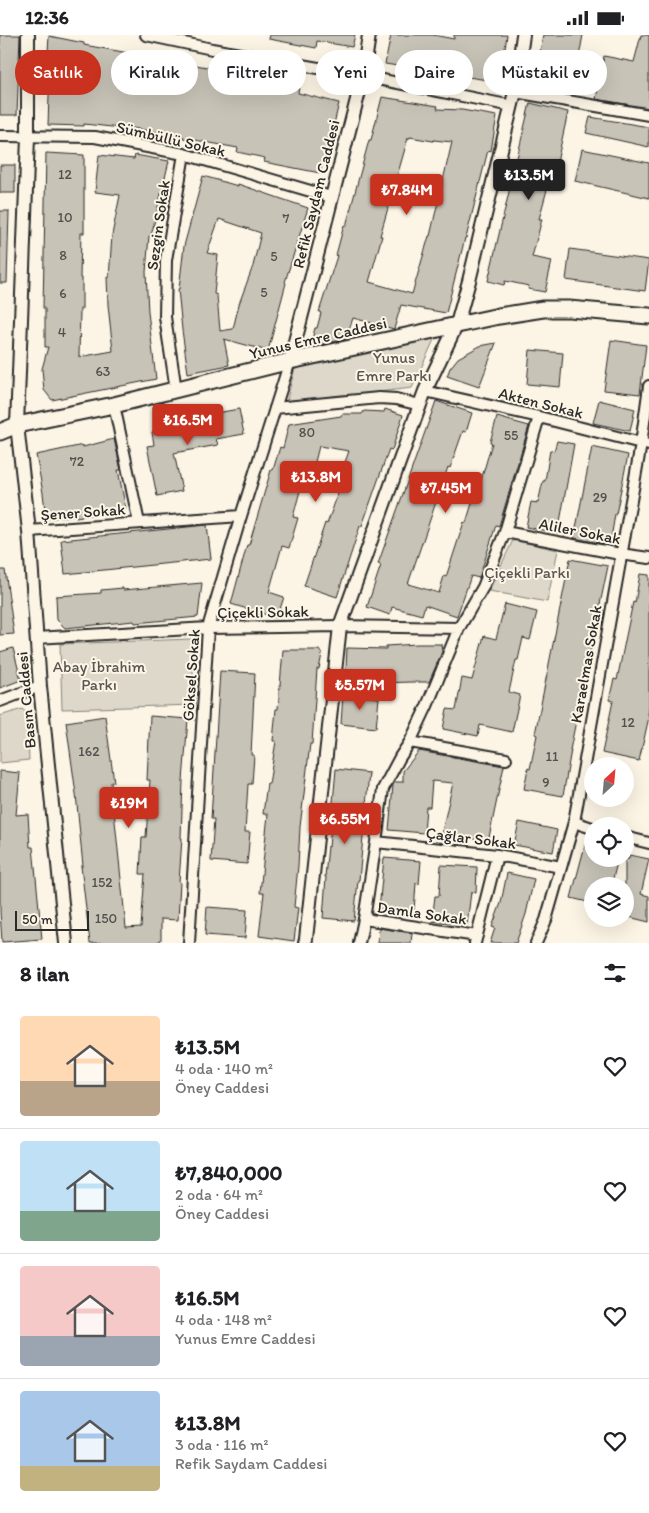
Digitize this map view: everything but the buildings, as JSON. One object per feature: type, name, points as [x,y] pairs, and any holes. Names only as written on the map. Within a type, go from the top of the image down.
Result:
[{"type":"main road","name":"Yunus Emre Caddesi","points":[[0,432],[17,425],[114,405],[290,361],[457,324],[543,309],[569,309],[649,316]]},
{"type":"street","name":"Basın Caddesi","points":[[28,35],[28,137],[17,425],[29,531],[40,686],[66,943]]},
{"type":"street","points":[[146,35],[316,68]]},
{"type":"street","name":"Refik Saydam Caddesi","points":[[367,50],[369,35]]},
{"type":"street","points":[[521,50],[523,35]]},
{"type":"street","points":[[385,80],[512,106]]},
{"type":"street","name":"Refik Saydam Caddesi","points":[[290,361],[358,95]]},
{"type":"street","points":[[305,943],[340,626],[425,391],[457,324],[514,95]]},
{"type":"street","points":[[532,95],[649,115]]},
{"type":"street","name":"Sümbüllü Sokak","points":[[0,136],[95,137],[184,154],[331,197]]},
{"type":"street","name":"Sezgin Sokak","points":[[176,390],[165,317],[166,259],[184,154]]},
{"type":"street","name":"Göksel Sokak","points":[[189,943],[208,628],[290,361]]},
{"type":"street","name":"Karaelmas Sokak","points":[[536,943],[546,920],[574,822],[620,554],[645,445],[649,386]]},
{"type":"street","name":"Akten Sokak","points":[[425,391],[539,417],[645,445]]},
{"type":"street","points":[[275,408],[379,398],[396,399],[420,405]]},
{"type":"street","name":"Şener Sokak","points":[[114,405],[140,523]]},
{"type":"street","points":[[359,943],[383,789],[410,742],[459,628],[483,587],[505,532],[539,417]]},
{"type":"street","name":"Şener Sokak","points":[[29,531],[241,516]]},
{"type":"street","name":"Aliler Sokak","points":[[505,532],[649,558]]},
{"type":"street","name":"Çiçekli Sokak","points":[[36,638],[208,628],[340,626],[459,628]]},
{"type":"street","points":[[0,701],[40,686]]},
{"type":"street","points":[[410,742],[506,759]]},
{"type":"street","points":[[574,822],[584,825]]},
{"type":"street","points":[[634,839],[649,843]]},
{"type":"street","name":"Çağlar Sokak","points":[[376,842],[497,855],[561,867]]},
{"type":"street","points":[[476,939],[497,855]]},
{"type":"street","name":"Damla Sokak","points":[[364,919],[476,939]]},
{"type":"green space","name":"Yunus Emre Parkı","points":[[438,331],[412,388],[286,403],[296,364]]},
{"type":"green space","name":"Çiçekli Parkı","points":[[513,540],[558,550],[547,602],[489,591]]},
{"type":"green space","name":"Abay İbrahim Parkı","points":[[192,639],[194,705],[62,709],[60,644]]},
{"type":"green space","points":[[22,709],[27,713],[29,760],[0,763],[0,716]]}]
